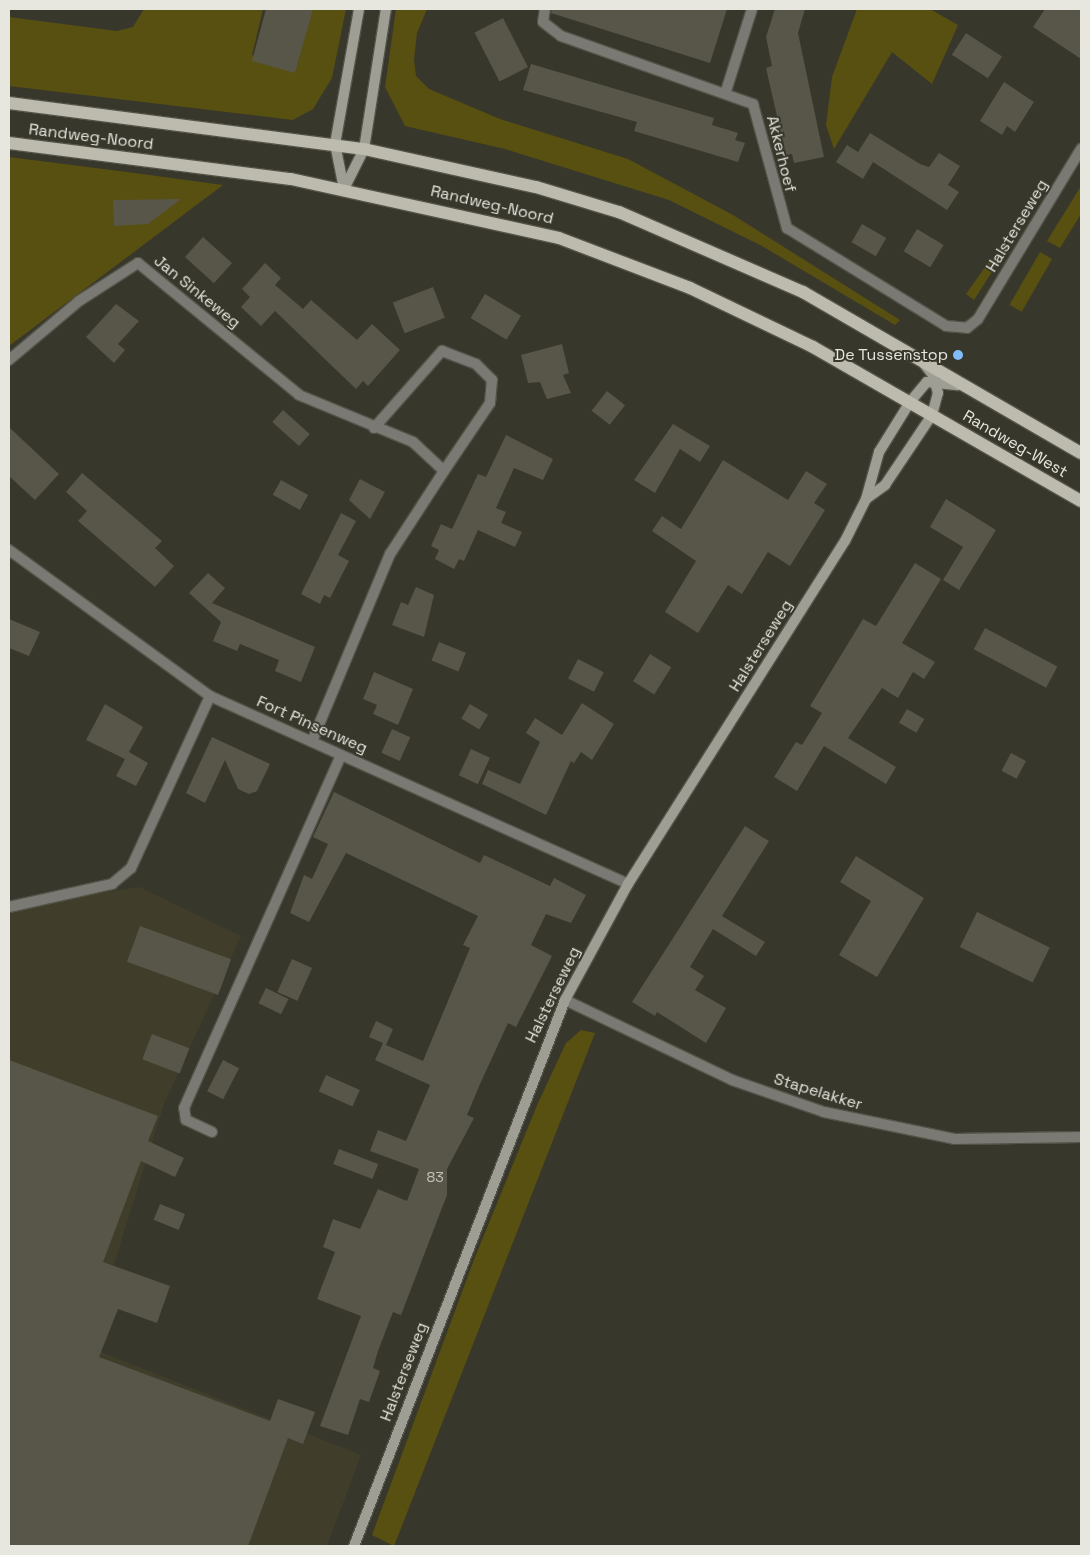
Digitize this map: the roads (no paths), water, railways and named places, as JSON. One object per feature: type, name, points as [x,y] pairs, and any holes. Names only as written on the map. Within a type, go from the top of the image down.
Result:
[{"type":"main road","points":[[344,189],[335,144],[359,9]]},
{"type":"main road","points":[[344,189],[364,149],[386,9]]},
{"type":"main road","name":"Randweg-Noord","points":[[9,102],[335,144],[536,187],[619,212],[765,273],[918,357]]},
{"type":"main road","name":"Randweg-Noord","points":[[9,143],[344,189],[520,226],[568,241],[690,288],[813,347],[932,415]]},
{"type":"main road","points":[[918,357],[935,382],[978,392]]},
{"type":"main road","name":"Randweg-West","points":[[918,357],[1081,453]]},
{"type":"main road","name":"Halsterseweg","points":[[354,1546],[565,1000],[628,884],[780,647],[866,500],[879,452],[910,402],[927,382],[935,382],[938,393],[932,415],[885,485],[866,500]]},
{"type":"main road","name":"Randweg-West","points":[[932,415],[1081,502]]},
{"type":"street","name":"Akkerhoef","points":[[545,9],[543,22],[561,36],[726,91],[753,104],[787,228],[934,320],[967,328],[978,319]]},
{"type":"street","points":[[726,91],[752,9]]},
{"type":"street","name":"Halsterseweg","points":[[978,319],[1081,149]]},
{"type":"street","name":"Jan Sinkeweg","points":[[9,360],[79,302],[138,263],[299,395],[374,428],[413,442],[444,471]]},
{"type":"street","points":[[312,741],[390,554],[490,403],[492,380],[476,364],[442,351],[374,428]]},
{"type":"street","name":"Fort Pinsenweg","points":[[9,550],[210,696],[628,884]]},
{"type":"street","points":[[9,907],[112,884],[131,868],[210,696]]},
{"type":"street","points":[[212,1132],[186,1120],[184,1108],[341,755]]},
{"type":"street","name":"Stapelakker","points":[[565,1000],[732,1080],[824,1112],[954,1139],[1081,1137]]},
{"type":"place","name":"De Tussenstop","points":[[958,355]]}]
